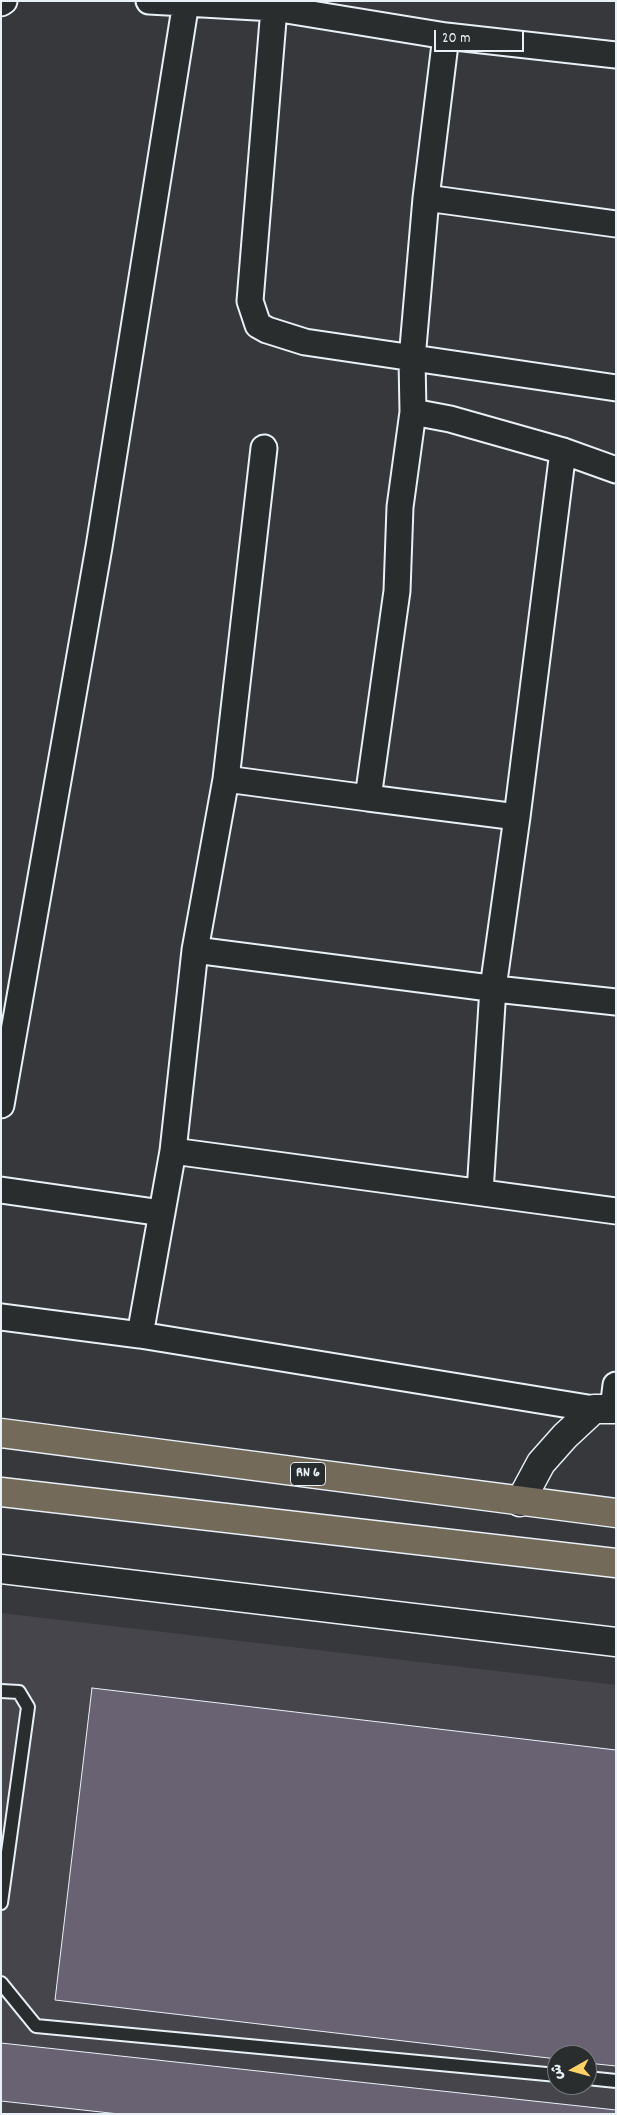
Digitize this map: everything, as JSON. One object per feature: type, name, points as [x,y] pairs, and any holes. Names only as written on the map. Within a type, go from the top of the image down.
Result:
[{"type":"main road","points":[[520,1502],[541,1463],[610,1403]]},
{"type":"main road","name":"RN 6","points":[[1,1433],[616,1513]]},
{"type":"main road","points":[[1,1492],[616,1563]]},
{"type":"main road","points":[[1,1569],[616,1642]]},
{"type":"street","points":[[149,1],[274,8],[446,36],[616,55]]},
{"type":"street","points":[[1,1104],[99,547],[186,2]]},
{"type":"street","points":[[274,8],[250,301],[258,325],[267,330],[305,342],[616,388]]},
{"type":"street","points":[[368,798],[397,590],[400,507],[413,412],[412,359],[426,198],[446,36]]},
{"type":"street","points":[[426,198],[616,224]]},
{"type":"street","points":[[413,412],[450,419],[564,451],[616,470]]},
{"type":"street","points":[[140,1335],[173,1151],[195,950],[226,779],[264,448]]},
{"type":"street","points":[[480,1192],[493,988],[564,451]]},
{"type":"street","points":[[226,779],[517,817]]},
{"type":"street","points":[[195,950],[616,1002]]},
{"type":"street","points":[[173,1151],[616,1211]]},
{"type":"street","points":[[1,1190],[162,1213]]},
{"type":"street","points":[[1,1317],[140,1335],[610,1403]]},
{"type":"lane","points":[[1,1691],[19,1692],[28,1707],[1,1903]]},
{"type":"lane","points":[[1,1983],[36,2026],[547,2074]]},
{"type":"lane","points":[[597,2079],[616,2081]]},
{"type":"shaded area","points":[[1,1613],[616,1685],[616,2114],[1,2114]]},
{"type":"building","points":[[92,1688],[616,1750],[616,2066],[597,2064],[597,2045],[547,2045],[547,2058],[55,2000]]},
{"type":"building","points":[[1,2043],[616,2110],[616,2114],[119,2114],[1,2101]]}]
